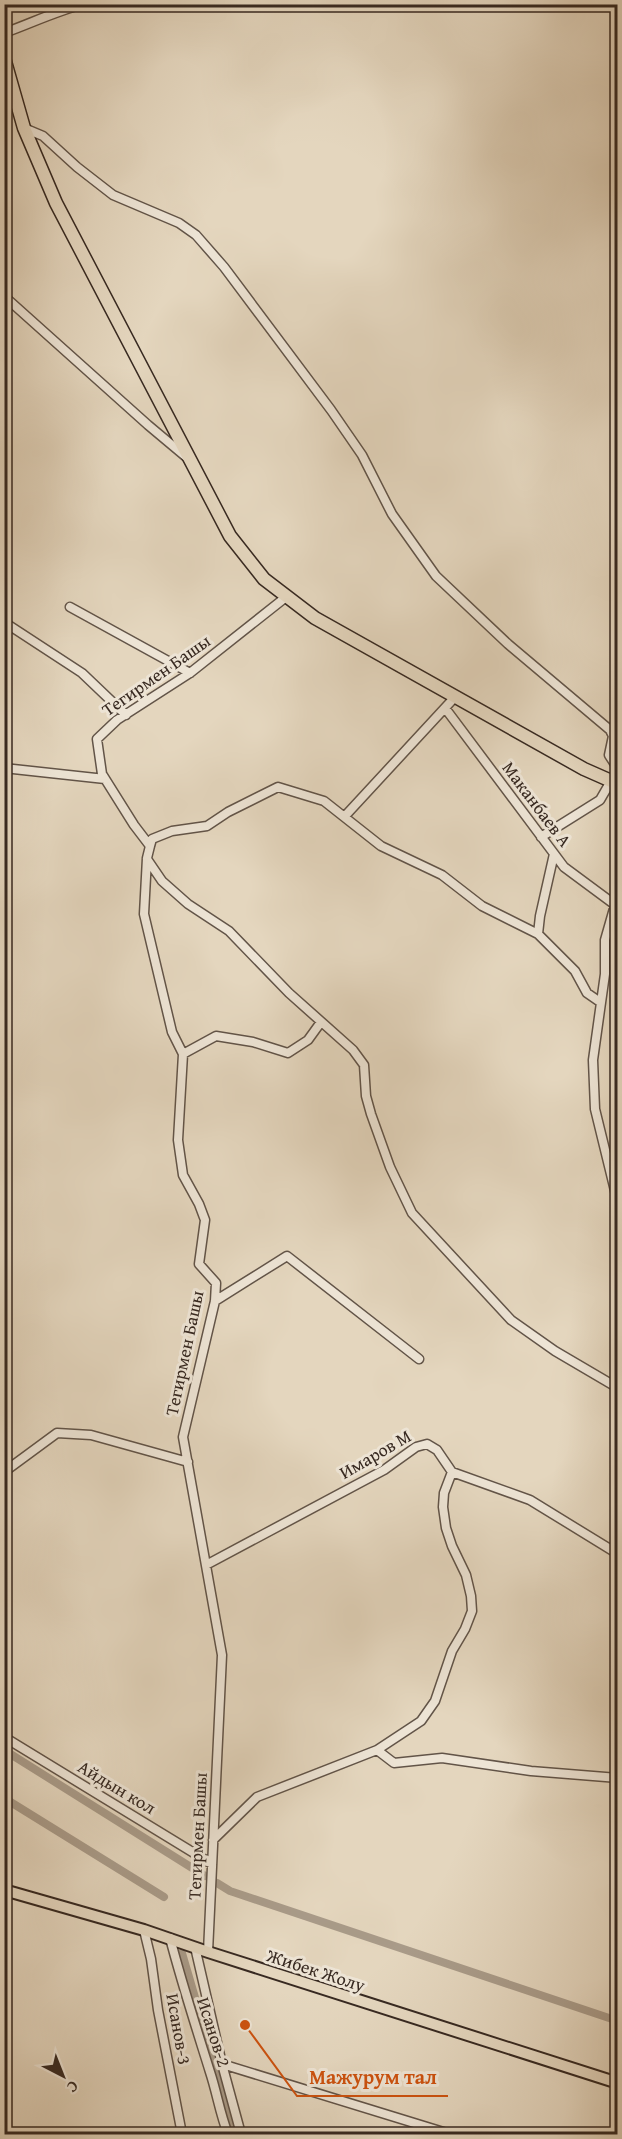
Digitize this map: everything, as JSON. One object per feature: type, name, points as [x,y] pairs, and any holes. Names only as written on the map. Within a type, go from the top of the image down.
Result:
[{"type":"highway","points":[[4,58],[24,128],[56,202],[230,536],[245,558],[264,579],[315,618],[584,769],[614,782]]},
{"type":"main road","name":"Жибек Жолу","points":[[4,1890],[170,1938],[618,2083]]},
{"type":"street","points":[[4,33],[29,25],[63,9],[84,4]]},
{"type":"street","points":[[97,4],[102,4]]},
{"type":"street","points":[[24,128],[43,136],[113,195],[179,223],[196,236],[224,267],[331,410],[362,454],[392,514],[436,576],[508,644],[610,730],[613,736],[609,755],[618,769]]},
{"type":"street","points":[[4,296],[148,426],[190,460]]},
{"type":"street","name":"Тегирмен Башы","points":[[208,1952],[222,1655],[183,1437],[215,1301],[216,1283],[199,1264],[205,1220],[200,1204],[183,1175],[181,1165],[178,1140],[183,1054],[172,1032],[144,914],[147,858],[150,846],[102,774],[97,739],[117,720],[190,673],[286,597]]},
{"type":"street","points":[[70,607],[190,673]]},
{"type":"street","points":[[4,622],[82,673],[126,715]]},
{"type":"street","points":[[345,816],[455,697]]},
{"type":"street","name":"Маканбаев А","points":[[445,708],[564,867],[616,906]]},
{"type":"street","points":[[4,768],[105,779]]},
{"type":"street","points":[[541,837],[600,800],[614,782]]},
{"type":"street","points":[[150,846],[152,839],[172,831],[207,825],[278,787],[324,801],[381,846],[442,875],[482,906],[538,934],[575,971],[587,993],[600,1002]]},
{"type":"street","points":[[538,934],[554,854]]},
{"type":"street","points":[[147,858],[162,881],[188,904],[229,931],[274,978],[353,1050],[364,1065],[366,1096],[371,1114],[390,1167],[412,1213],[511,1320],[555,1351],[618,1388]]},
{"type":"street","points":[[616,906],[605,940],[605,974],[593,1060],[595,1109],[618,1203]]},
{"type":"street","points":[[183,1054],[216,1036],[253,1042],[288,1053],[308,1040],[321,1022]]},
{"type":"street","points":[[215,1301],[287,1256],[419,1359]]},
{"type":"street","points":[[4,1472],[57,1433],[91,1435],[188,1462]]},
{"type":"street","name":"Имаров М","points":[[206,1565],[384,1470],[416,1447],[427,1444],[437,1450],[452,1472]]},
{"type":"street","points":[[213,1840],[257,1797],[377,1750],[421,1721],[435,1701],[452,1652],[472,1611],[466,1575],[446,1528],[444,1493],[452,1472],[530,1500],[618,1554]]},
{"type":"street","name":"Айдын кол","points":[[4,1737],[212,1864]]},
{"type":"street","points":[[377,1750],[394,1764],[442,1758],[531,1771],[618,1778]]},
{"type":"street","name":"Исанов-3","points":[[144,1930],[182,2134]]},
{"type":"street","name":"Исанов-2","points":[[170,1938],[186,1999],[212,2079],[218,2108],[228,2134]]},
{"type":"street","points":[[195,1947],[241,2134]]},
{"type":"street","points":[[222,2064],[450,2134]]},
{"type":"waterway","points":[[4,1750],[205,1876]]},
{"type":"waterway","points":[[4,1798],[164,1897]]},
{"type":"waterway","points":[[217,1883],[230,1891],[618,2021]]},
{"type":"waterway","points":[[182,1953],[235,2134]]},
{"type":"place","name":"Мажурум тал","points":[[245,2025]]}]
